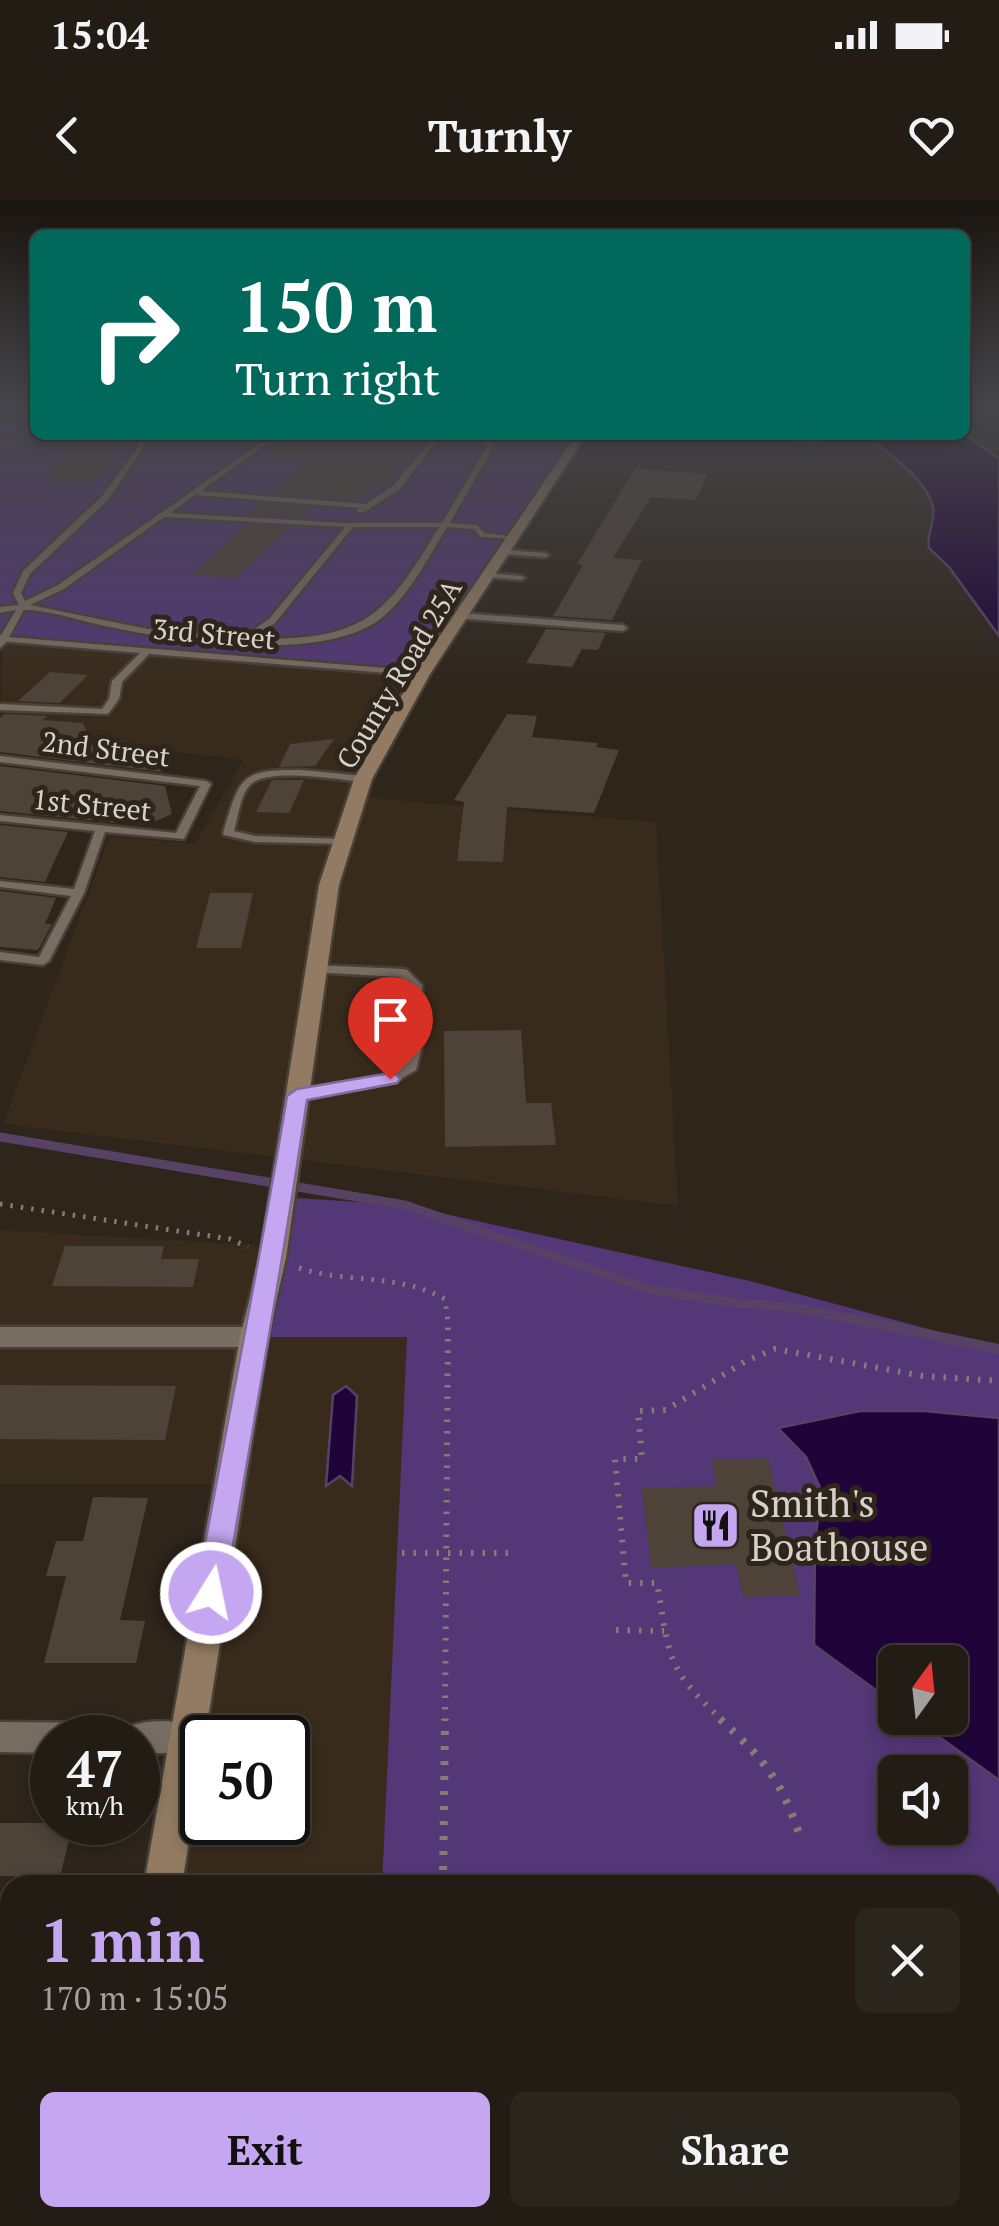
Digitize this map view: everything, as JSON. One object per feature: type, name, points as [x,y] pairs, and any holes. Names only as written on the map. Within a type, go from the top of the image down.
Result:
[{"type":"main road","name":"County Road 25A","points":[[190,1715],[254,1337],[272,1258],[329,886],[363,778],[422,674],[536,502]]},
{"type":"main road","name":"County Road 25A","points":[[165,1875],[180,1776]]},
{"type":"street","points":[[0,1337],[254,1337]]},
{"type":"street","points":[[0,1737],[30,1737]]},
{"type":"lane","points":[[24,605],[18,593],[26,573],[101,502]]},
{"type":"lane","points":[[0,610],[24,605],[62,587],[182,502]]},
{"type":"lane","points":[[298,502],[367,506]]},
{"type":"lane","points":[[238,643],[272,622],[348,525],[374,502]]},
{"type":"lane","points":[[24,605],[195,640],[238,643],[337,634],[374,620],[398,596],[457,502]]},
{"type":"lane","points":[[163,515],[476,527],[481,535],[545,554]]},
{"type":"lane","points":[[488,575],[521,578]]},
{"type":"lane","points":[[1,642],[24,605]]},
{"type":"lane","points":[[460,616],[623,628]]},
{"type":"lane","name":"3rd Street","points":[[1,642],[422,674]]},
{"type":"lane","points":[[0,707],[105,712],[114,699],[117,681],[146,651]]},
{"type":"lane","name":"2nd Street","points":[[0,758],[206,784]]},
{"type":"lane","points":[[343,842],[238,837],[228,833],[245,783],[254,776],[277,773],[363,778]]},
{"type":"lane","name":"1st Street","points":[[0,818],[180,837],[206,784]]},
{"type":"lane","points":[[0,956],[42,961],[78,893],[101,829]]},
{"type":"lane","points":[[0,884],[78,893]]},
{"type":"lane","points":[[297,1096],[390,1079],[411,1067],[417,1039],[418,988],[403,973],[315,969]]},
{"type":"path","points":[[0,1204],[230,1239],[316,1275],[373,1276],[420,1283],[445,1298],[450,1336],[443,1875]]},
{"type":"path","points":[[801,1839],[786,1794],[760,1756],[685,1686],[671,1663],[657,1582],[626,1583],[615,1459],[642,1459],[638,1411],[666,1410],[746,1361],[775,1349],[923,1376],[999,1381]]},
{"type":"path","points":[[402,1552],[508,1553]]},
{"type":"path","points":[[616,1630],[664,1631]]},
{"type":"shaded area","points":[[0,502],[537,502],[422,674],[3,639],[0,644]]},
{"type":"shaded area","points":[[931,502],[999,502],[999,636],[949,567],[929,548]]},
{"type":"shaded area","points":[[3,639],[422,674],[358,797],[656,822],[678,1206],[3,1124],[110,836],[195,844],[243,760],[0,732]]},
{"type":"shaded area","points":[[282,1197],[405,1205],[750,1281],[999,1348],[999,1875],[382,1875],[407,1337],[254,1337]]},
{"type":"shaded area","points":[[0,1230],[274,1246],[255,1337],[408,1337],[382,1875],[165,1875],[180,1780],[180,1845],[310,1845],[310,1715],[191,1715],[228,1485],[0,1484]]},
{"type":"shaded area","points":[[346,1386],[357,1396],[352,1486],[340,1476],[326,1486],[333,1395]]},
{"type":"shaded area","points":[[860,1411],[925,1411],[999,1418],[999,1780],[937,1735],[968,1735],[968,1645],[878,1645],[878,1692],[814,1645],[815,1540],[822,1492],[806,1457],[778,1428]]},
{"type":"building","points":[[615,502],[648,502],[613,558],[642,560],[612,620],[553,616],[583,565],[577,564]]},
{"type":"building","points":[[258,504],[310,508],[301,517],[247,514]]},
{"type":"building","points":[[247,525],[289,528],[235,578],[192,574]]},
{"type":"building","points":[[546,629],[606,633],[598,650],[582,649],[572,667],[526,663]]},
{"type":"building","points":[[50,672],[88,675],[60,703],[18,701]]},
{"type":"building","points":[[5,714],[83,723],[97,756],[139,750],[143,760],[158,758],[162,772],[0,752],[0,718]]},
{"type":"building","points":[[507,714],[537,716],[532,737],[598,743],[596,747],[619,750],[594,813],[507,807],[503,862],[457,861],[464,802],[454,800]]},
{"type":"building","points":[[334,739],[315,766],[279,767],[290,744]]},
{"type":"building","points":[[0,766],[165,786],[172,814],[145,826],[125,819],[117,823],[0,811]]},
{"type":"building","points":[[272,780],[304,780],[289,813],[256,812]]},
{"type":"building","points":[[0,825],[68,832],[45,882],[0,877]]},
{"type":"building","points":[[0,891],[56,898],[45,924],[52,924],[38,950],[0,947]]},
{"type":"building","points":[[210,893],[253,893],[241,948],[196,948]]},
{"type":"building","points":[[521,1030],[526,1103],[551,1103],[556,1145],[445,1147],[444,1031]]},
{"type":"building","points":[[65,1246],[164,1246],[161,1259],[199,1259],[193,1287],[52,1286]]},
{"type":"building","points":[[0,1385],[176,1386],[165,1440],[0,1439]]},
{"type":"building","name":"Smith's Boathouse","points":[[768,1458],[800,1595],[743,1597],[736,1564],[651,1568],[642,1488],[716,1486],[712,1460]]},
{"type":"building","points":[[93,1497],[148,1498],[120,1620],[145,1621],[136,1663],[44,1663],[66,1576],[46,1576],[56,1541],[83,1541]]},
{"type":"building","points":[[0,1823],[30,1823],[30,1845],[68,1845],[60,1875],[0,1875]]},
{"type":"waterway","points":[[0,1137],[405,1205],[648,1289],[735,1303],[792,1307],[865,1322]]},
{"type":"waterway","points":[[853,1319],[999,1349]]},
{"type":"place","name":"Smith's Boathouse","points":[[715,1526]]},
{"type":"route","points":[[211,1593],[297,1096],[390,1079]]}]
